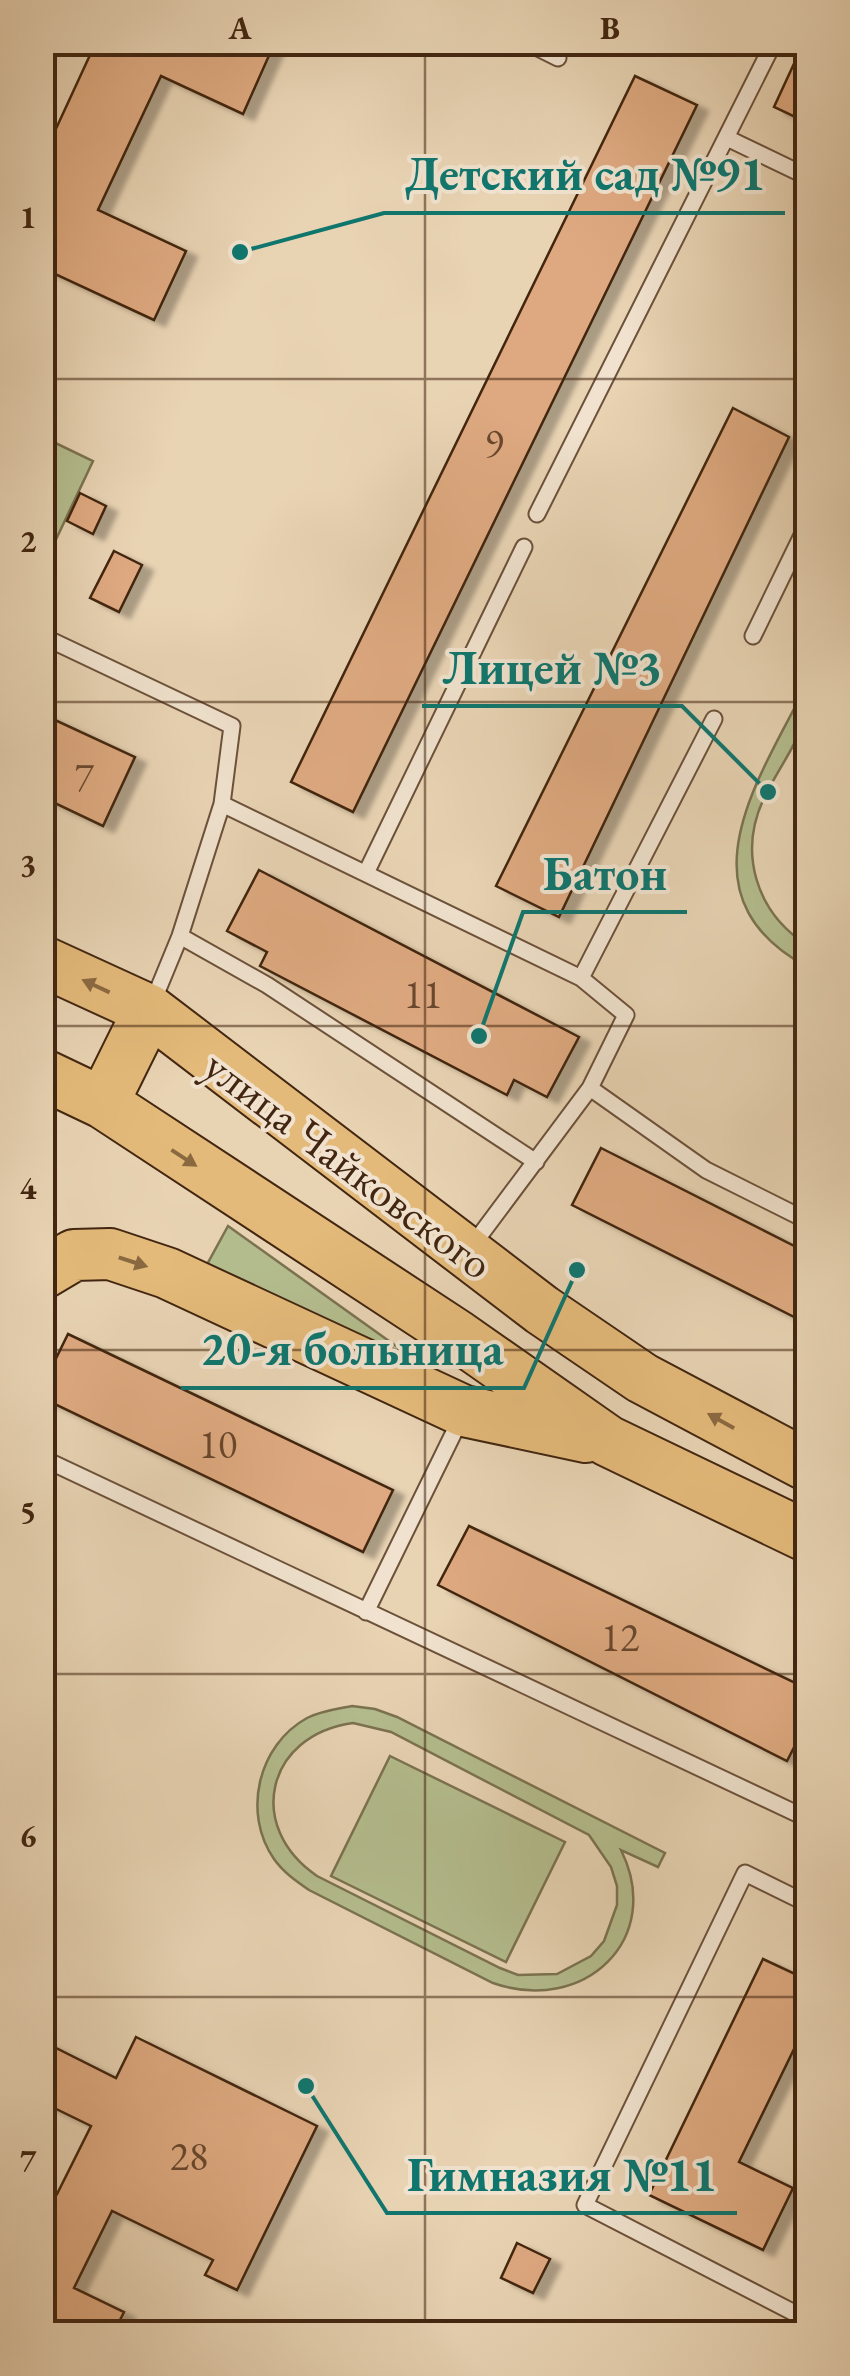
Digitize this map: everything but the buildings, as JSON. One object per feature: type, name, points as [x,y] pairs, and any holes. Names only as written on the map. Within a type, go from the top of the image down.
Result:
[{"type":"main road","name":"улица Чайковского","points":[[42,961],[150,1010],[542,1310],[642,1378],[808,1466]]},
{"type":"main road","points":[[103,1103],[150,1010]]},
{"type":"main road","name":"улица Чайковского","points":[[42,1074],[103,1103],[458,1336],[608,1441],[808,1537]]},
{"type":"main road","points":[[42,1274],[74,1255],[110,1254],[153,1268],[464,1411],[608,1441]]},
{"type":"lane","points":[[526,42],[558,58]]},
{"type":"lane","points":[[537,514],[774,42]]},
{"type":"lane","points":[[728,138],[808,177]]},
{"type":"lane","points":[[753,636],[808,523]]},
{"type":"lane","points":[[366,873],[524,546]]},
{"type":"lane","points":[[42,636],[232,726],[222,804],[180,936],[150,1010]]},
{"type":"lane","points":[[581,978],[714,718]]},
{"type":"lane","points":[[222,804],[581,978],[626,1015],[590,1088],[466,1254]]},
{"type":"lane","points":[[180,936],[266,985],[536,1162]]},
{"type":"lane","points":[[590,1088],[706,1170],[808,1221]]},
{"type":"lane","points":[[366,1612],[464,1411]]},
{"type":"lane","points":[[42,1458],[806,1815]]},
{"type":"lane","points":[[808,1904],[745,1873],[585,2205],[808,2320]]},
{"type":"green space","points":[[43,437],[93,461],[43,567]]},
{"type":"green space","points":[[807,684],[807,715],[756,819],[753,860],[764,898],[775,916],[807,945],[807,967],[767,938],[745,906],[737,871],[740,834],[751,796]]},
{"type":"green space","points":[[228,1226],[410,1356],[204,1270]]},
{"type":"green space","points":[[352,1706],[397,1717],[665,1853],[658,1867],[621,1850],[632,1883],[632,1913],[624,1940],[608,1962],[585,1978],[558,1988],[526,1990],[493,1983],[309,1890],[286,1872],[264,1841],[259,1821],[257,1801],[267,1762],[290,1730],[307,1718]],"holes":[[[353,1723],[391,1732],[589,1835],[611,1867],[617,1886],[617,1905],[604,1941],[591,1956],[557,1974],[518,1975],[317,1876],[294,1856],[280,1833],[274,1809],[275,1786],[284,1764],[301,1745],[324,1731]]]},
{"type":"green space","points":[[390,1756],[565,1842],[506,1962],[331,1876]]},
{"type":"place","name":"Детский сад №91","points":[[240,252]]},
{"type":"place","name":"Лицей №3","points":[[768,792]]},
{"type":"place","name":"Батон","points":[[479,1036]]},
{"type":"place","name":"20-я больница","points":[[577,1270]]},
{"type":"place","name":"Гимназия №11","points":[[306,2086]]}]
